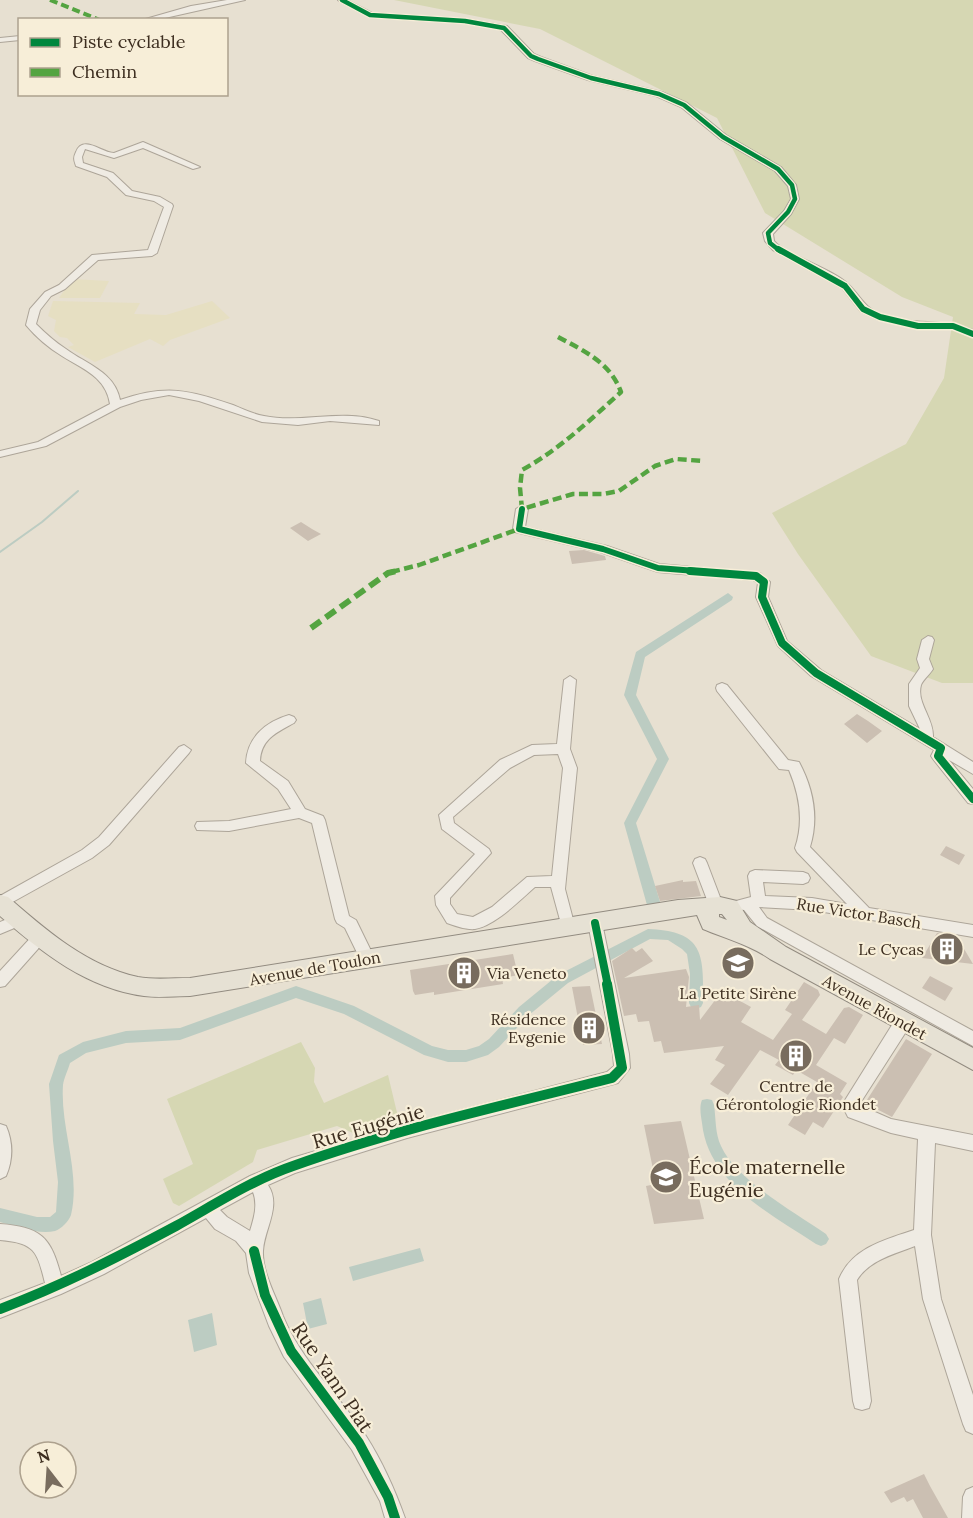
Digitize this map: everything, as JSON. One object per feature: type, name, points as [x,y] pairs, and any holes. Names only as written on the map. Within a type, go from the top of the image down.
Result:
[{"type":"main road","name":"Avenue de Toulon","points":[[0,903],[9,924],[40,937],[74,962],[109,978],[140,986],[190,987],[652,914],[730,911]]},
{"type":"main road","name":"Avenue Riondet","points":[[730,911],[778,953],[973,1060]]},
{"type":"street","points":[[153,18],[191,8],[241,0]]},
{"type":"street","points":[[342,0],[370,15],[465,21],[498,26],[504,28],[531,56],[538,59],[591,78],[641,89],[684,105],[723,137],[778,169],[792,185],[795,194],[793,205],[768,233],[767,238],[771,244],[845,286],[859,305],[879,318],[918,326],[947,325],[973,334]]},
{"type":"street","points":[[0,40],[18,38]]},
{"type":"street","points":[[116,405],[115,391],[98,371],[64,352],[37,331],[31,324],[31,319],[35,309],[48,294],[62,287],[95,257],[152,253],[169,206],[157,199],[129,193],[110,175],[79,164],[79,153],[82,147],[95,147],[109,156],[143,145],[196,167]]},
{"type":"street","points":[[0,454],[42,444],[116,405],[139,397],[169,393],[201,398],[262,418],[298,422],[330,418],[366,420],[375,423]]},
{"type":"street","points":[[522,509],[519,529],[603,549],[658,568],[756,576],[764,582],[762,597],[782,643],[816,673],[973,769]]},
{"type":"street","points":[[926,740],[927,726],[916,706],[915,684],[927,669],[923,659],[928,640]]},
{"type":"street","points":[[568,927],[558,882],[570,768],[563,749],[570,680]]},
{"type":"street","points":[[722,688],[784,765],[794,766],[802,783],[807,821],[807,835],[802,848],[865,913]]},
{"type":"street","points":[[289,720],[256,739],[252,750],[253,763],[284,785],[300,813]]},
{"type":"street","points":[[941,748],[938,756],[973,800]]},
{"type":"street","points":[[558,882],[532,881],[497,911],[474,923],[452,919],[443,905],[442,896],[484,853],[447,825],[446,815],[505,764],[532,750],[563,749]]},
{"type":"street","points":[[0,903],[87,854],[104,841],[184,750]]},
{"type":"street","points":[[202,826],[229,826],[300,813],[318,820],[342,919],[351,924],[367,959]]},
{"type":"street","points":[[700,863],[730,911],[762,922],[973,1039]]},
{"type":"street","points":[[730,911],[755,876],[803,878]]},
{"type":"street","name":"Rue Victor Basch","points":[[730,911],[812,904],[973,931]]},
{"type":"street","name":"Rue Eugénie","points":[[0,1309],[55,1288],[135,1249],[256,1182],[292,1166],[366,1143],[605,1081],[618,1074],[622,1068],[621,1054],[595,923]]},
{"type":"street","points":[[0,981],[40,937]]},
{"type":"street","points":[[903,1022],[850,1105],[854,1112],[891,1126],[973,1143]]},
{"type":"street","points":[[0,1131],[4,1146],[0,1171]]},
{"type":"street","points":[[927,1134],[922,1235],[932,1299],[973,1424]]},
{"type":"street","name":"Rue Yann Piat","points":[[256,1182],[264,1193],[264,1212],[254,1251],[265,1295],[291,1352],[359,1443],[388,1497],[395,1518]]},
{"type":"street","points":[[209,1209],[217,1221],[243,1235],[254,1251]]},
{"type":"street","points":[[236,1233],[251,1230],[260,1224]]},
{"type":"street","points":[[0,1232],[16,1232],[31,1237],[45,1250],[55,1288]]},
{"type":"street","points":[[861,1401],[848,1279],[851,1270],[861,1261],[922,1235]]},
{"type":"street","points":[[972,1518],[973,1497]]},
{"type":"shaded area","points":[[72,279],[109,281],[100,298],[59,298]]},
{"type":"shaded area","points":[[53,301],[140,303],[134,314],[166,315],[212,301],[230,318],[170,340],[163,346],[150,339],[95,362],[68,347],[74,345],[54,331],[56,320],[48,316]]},
{"type":"shaded area","points":[[420,1248],[424,1261],[353,1281],[349,1267]]},
{"type":"shaded area","points":[[321,1298],[327,1324],[308,1329],[303,1303]]},
{"type":"shaded area","points":[[212,1313],[217,1345],[194,1352],[188,1320]]},
{"type":"green space","points":[[394,0],[973,0],[973,683],[942,683],[871,656],[798,554],[772,513],[906,444],[944,378],[953,317],[902,297],[765,213],[717,118],[540,29]]},
{"type":"green space","points":[[301,1042],[315,1068],[314,1082],[324,1103],[388,1075],[399,1121],[353,1133],[337,1126],[257,1150],[253,1162],[179,1206],[173,1203],[163,1179],[193,1164],[167,1099]]},
{"type":"building","points":[[301,522],[321,534],[308,541],[290,528]]},
{"type":"building","points":[[584,550],[605,556],[606,560],[572,564],[569,551]]},
{"type":"building","points":[[857,714],[882,731],[867,743],[844,724]]},
{"type":"building","points":[[946,846],[965,855],[959,865],[940,855]]},
{"type":"building","points":[[683,880],[683,882],[696,881],[701,896],[660,901],[655,886]]},
{"type":"building","name":"Le Cycas","points":[[937,933],[957,937],[973,964],[922,958]]},
{"type":"building","name":"Centre de Gérontologie Riondet","points":[[632,948],[636,952],[642,948],[653,961],[624,978],[686,969],[689,977],[686,1007],[699,1005],[700,1020],[722,991],[751,1007],[741,1022],[773,1040],[792,1014],[785,1010],[804,982],[818,990],[820,995],[802,1020],[826,1034],[844,1008],[849,1007],[863,1015],[845,1044],[834,1038],[816,1065],[847,1083],[840,1094],[843,1097],[823,1128],[813,1122],[805,1135],[788,1125],[817,1082],[796,1070],[793,1075],[775,1065],[779,1060],[760,1050],[728,1095],[710,1084],[725,1065],[715,1060],[724,1046],[664,1053],[661,1041],[654,1042],[649,1021],[638,1022],[636,1014],[624,1016],[612,961]]},
{"type":"building","name":"Via Veneto","points":[[513,954],[518,975],[502,978],[503,984],[434,995],[434,992],[415,995],[413,991],[410,970]]},
{"type":"building","points":[[930,976],[953,988],[945,1001],[922,988]]},
{"type":"building","name":"Résidence Evgenie","points":[[590,986],[602,1044],[583,1045],[572,987]]},
{"type":"building","points":[[906,1039],[932,1054],[892,1117],[865,1103]]},
{"type":"building","points":[[681,1121],[704,1219],[654,1224],[646,1186],[656,1184],[644,1125]]},
{"type":"building","points":[[924,1474],[948,1518],[923,1518],[913,1499],[907,1502],[904,1497],[891,1503],[884,1492]]},
{"type":"waterway","points":[[0,552],[42,522],[78,491]]},
{"type":"waterway","points":[[654,905],[630,823],[663,759],[630,695],[640,655],[728,597]]},
{"type":"waterway","points":[[0,1215],[37,1224],[53,1224],[63,1215],[66,1182],[60,1141],[56,1084],[64,1059],[83,1048],[126,1037],[180,1034],[296,992],[349,1010],[429,1051],[448,1056],[466,1056],[483,1051],[494,1043],[524,1011],[563,979],[648,934],[670,935],[687,945],[693,952],[697,974],[696,1003]]},
{"type":"waterway","points":[[707,1105],[713,1146],[731,1172],[760,1197],[821,1239]]},
{"type":"marked path","points":[[50,0],[95,18]]},
{"type":"marked path","points":[[558,337],[596,358],[612,373],[621,392],[578,432],[550,454],[522,470],[520,488],[522,509],[573,494],[603,494],[619,491],[655,466],[676,459],[703,461]]},
{"type":"marked path","points":[[311,628],[388,573],[419,565],[519,529]]},
{"type":"cycle path","points":[[342,0],[370,15],[465,21],[498,26],[504,28],[531,56],[538,59],[591,78],[659,94],[684,105],[723,137],[778,169],[792,185],[795,199],[788,212],[768,233],[769,241],[779,250],[845,286],[863,309],[880,317],[918,326],[953,326],[973,334]]},
{"type":"cycle path","points":[[522,509],[519,529],[603,549],[658,568],[756,576],[764,582],[762,597],[782,643],[816,673],[941,748],[938,756],[973,799]]},
{"type":"cycle path","points":[[0,1309],[55,1288],[98,1268],[256,1182],[292,1166],[407,1131],[612,1078],[622,1068],[621,1054],[595,923]]},
{"type":"cycle path","points":[[254,1251],[265,1295],[291,1351],[359,1443],[388,1497],[395,1518]]},
{"type":"place","name":"Le Cycas","points":[[947,949]]},
{"type":"place","name":"La Petite Sirène","points":[[738,963]]},
{"type":"place","name":"Via Veneto","points":[[464,973]]},
{"type":"place","name":"Résidence Evgenie","points":[[589,1028]]},
{"type":"place","name":"Centre de Gérontologie Riondet","points":[[796,1056]]},
{"type":"place","name":"École maternelle Eugénie","points":[[666,1177]]}]
